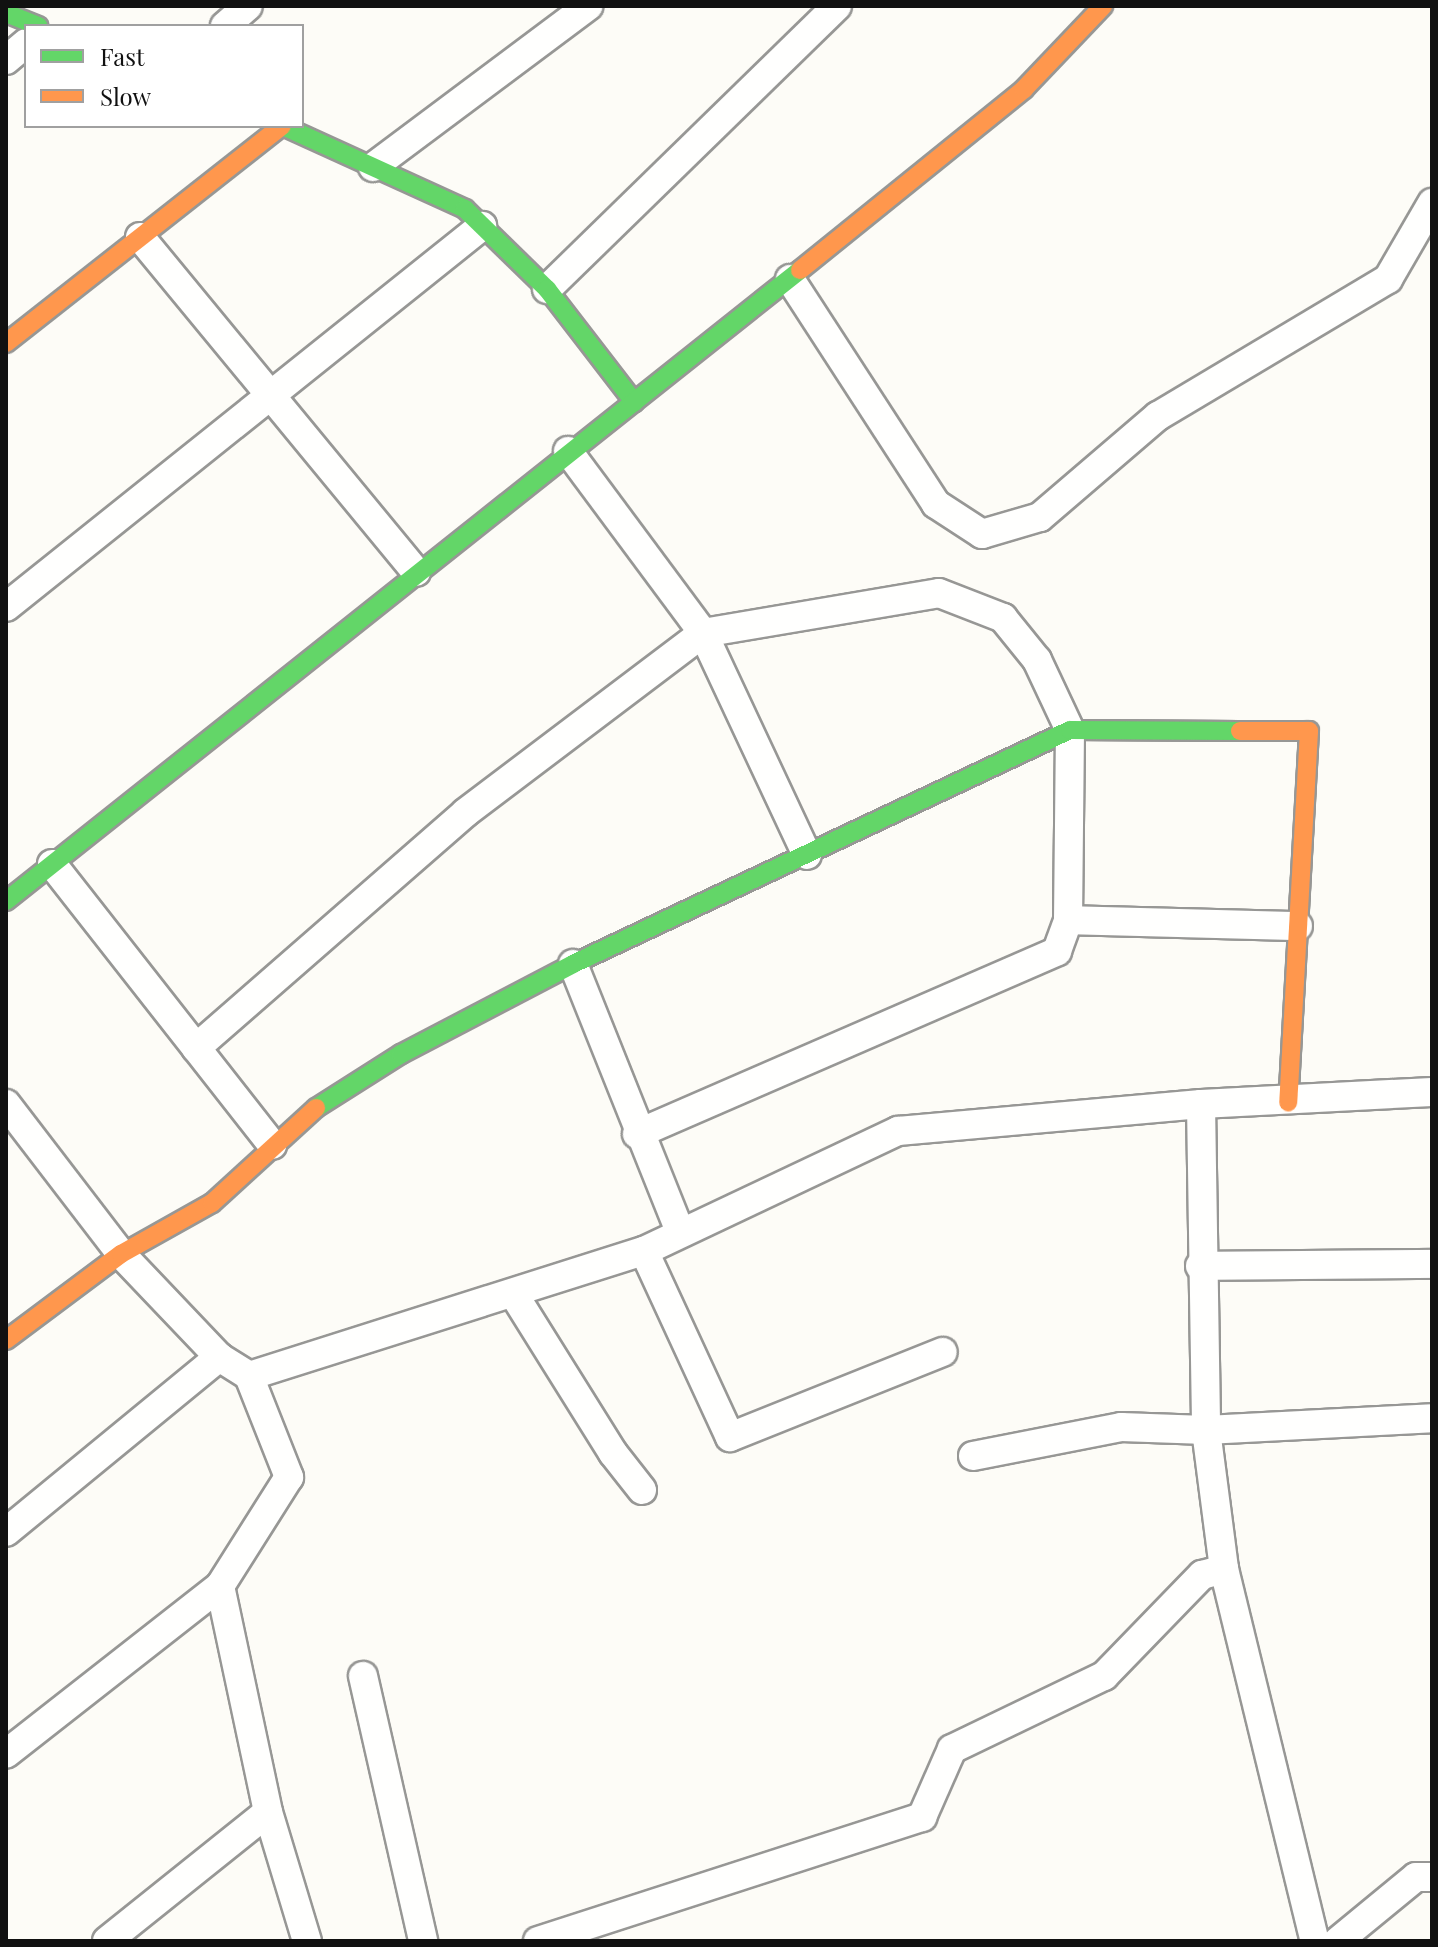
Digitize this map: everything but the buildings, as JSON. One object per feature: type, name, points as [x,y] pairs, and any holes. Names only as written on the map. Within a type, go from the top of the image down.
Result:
[{"type":"street","points":[[227,24],[248,6]]},
{"type":"street","points":[[373,167],[588,6]]},
{"type":"street","points":[[547,289],[837,6]]},
{"type":"street","points":[[6,901],[568,451],[790,279],[1024,89],[1103,6]]},
{"type":"street","points":[[6,13],[34,24]]},
{"type":"street","points":[[6,60],[24,45]]},
{"type":"street","points":[[6,343],[279,128]]},
{"type":"street","points":[[286,128],[465,209],[547,289],[634,402]]},
{"type":"street","points":[[790,279],[936,504],[982,534],[1040,517],[1158,416],[1388,279],[1432,203]]},
{"type":"street","points":[[6,607],[482,226]]},
{"type":"street","points":[[140,237],[416,572]]},
{"type":"street","points":[[568,451],[703,633],[807,855]]},
{"type":"street","points":[[196,1048],[465,813],[703,633],[939,593],[1003,618],[1037,660],[1070,730],[1068,920],[1057,951],[637,1134]]},
{"type":"street","points":[[6,1340],[121,1254],[212,1203],[300,1118],[401,1054],[573,964],[1070,730],[1309,731],[1288,1102]]},
{"type":"street","points":[[52,864],[272,1145]]},
{"type":"street","points":[[1068,920],[1298,926]]},
{"type":"street","points":[[573,964],[637,1134],[680,1232]]},
{"type":"street","points":[[249,1376],[644,1251],[898,1131],[1201,1104],[1288,1102],[1432,1092]]},
{"type":"street","points":[[6,1104],[121,1254],[219,1357],[249,1376],[289,1477],[220,1586],[6,1754]]},
{"type":"street","points":[[1201,1104],[1200,1266],[1206,1430],[1224,1569],[1315,1941]]},
{"type":"street","points":[[644,1251],[730,1437],[943,1352]]},
{"type":"street","points":[[1200,1266],[1432,1264]]},
{"type":"street","points":[[513,1293],[613,1453],[642,1490]]},
{"type":"street","points":[[6,1532],[219,1357]]},
{"type":"street","points":[[973,1456],[1121,1427],[1206,1430],[1432,1418]]},
{"type":"street","points":[[538,1941],[922,1817],[952,1749],[1104,1676],[1202,1575],[1224,1569]]},
{"type":"street","points":[[220,1586],[268,1812],[307,1941]]},
{"type":"street","points":[[363,1676],[423,1941]]},
{"type":"street","points":[[107,1941],[268,1812]]},
{"type":"street","points":[[1338,1941],[1416,1877],[1432,1877]]},
{"type":"traffic: fast","points":[[6,13],[34,24]]},
{"type":"traffic: fast","points":[[287,128],[465,209],[547,289],[634,402]]},
{"type":"traffic: fast","points":[[6,901],[800,270]]},
{"type":"traffic: fast","points":[[316,1108],[401,1054],[573,964],[1070,730],[1240,731]]},
{"type":"traffic: slow","points":[[800,270],[1024,89],[1103,6]]},
{"type":"traffic: slow","points":[[6,343],[279,128]]},
{"type":"traffic: slow","points":[[1240,731],[1309,731],[1288,1102]]},
{"type":"traffic: slow","points":[[6,1340],[121,1254],[212,1203],[316,1108]]}]
